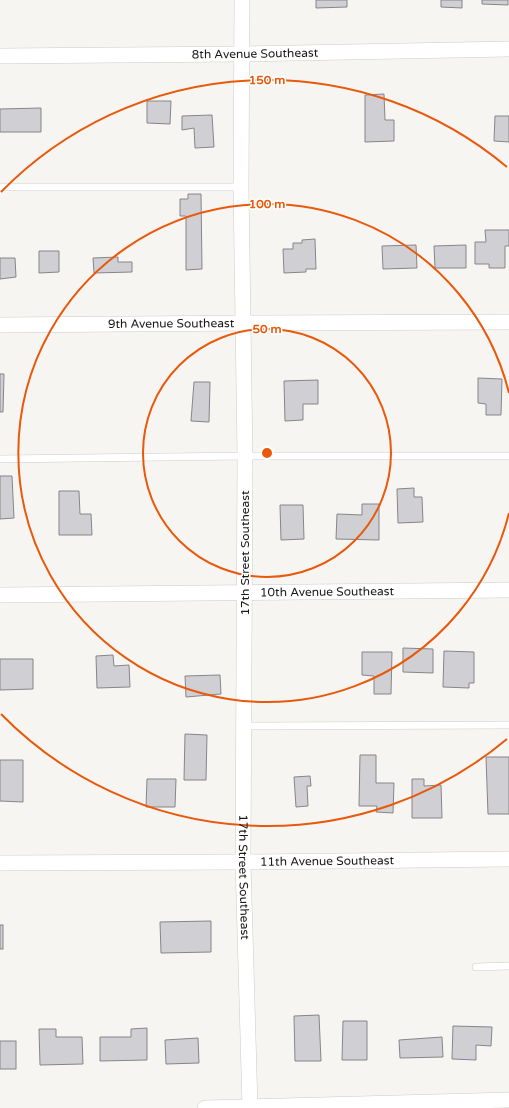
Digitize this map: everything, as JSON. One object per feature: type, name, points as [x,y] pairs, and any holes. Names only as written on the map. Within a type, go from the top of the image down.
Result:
[{"type":"street","name":"17th Street Southeast","points":[[242,0],[241,187],[245,456],[243,862],[250,1107]]},
{"type":"street","name":"8th Avenue Southeast","points":[[0,56],[242,54],[509,49]]},
{"type":"street","name":"9th Avenue Southeast","points":[[0,325],[509,322]]},
{"type":"street","name":"10th Avenue Southeast","points":[[0,594],[509,590]]},
{"type":"street","name":"11th Avenue Southeast","points":[[0,863],[509,859]]},
{"type":"street","points":[[205,1108],[509,1100]]},
{"type":"lane","points":[[0,187],[241,187]]},
{"type":"lane","points":[[0,459],[245,456],[509,456]]},
{"type":"lane","points":[[244,726],[509,725]]},
{"type":"lane","points":[[476,967],[509,966]]},
{"type":"building","points":[[316,0],[347,0],[347,7],[316,8]]},
{"type":"building","points":[[441,0],[462,0],[462,8],[441,7]]},
{"type":"building","points":[[482,0],[508,0],[508,5],[482,4]]},
{"type":"building","points":[[384,94],[385,120],[394,120],[394,141],[365,142],[365,95]]},
{"type":"building","points":[[147,101],[171,101],[170,124],[147,123]]},
{"type":"building","points":[[41,108],[41,132],[0,132],[0,109]]},
{"type":"building","points":[[212,115],[214,147],[195,148],[194,128],[182,130],[182,116]]},
{"type":"building","points":[[495,116],[509,116],[509,142],[494,141]]},
{"type":"building","points":[[188,194],[201,194],[202,269],[186,270],[186,216],[180,216],[180,199],[188,199]]},
{"type":"building","points":[[485,230],[509,230],[509,246],[505,246],[505,268],[489,268],[489,264],[475,264],[475,242],[486,242]]},
{"type":"building","points":[[315,239],[316,269],[306,269],[306,272],[284,273],[283,249],[293,249],[293,243],[302,243],[302,240]]},
{"type":"building","points":[[416,245],[417,268],[383,269],[382,246]]},
{"type":"building","points":[[466,245],[466,268],[435,268],[434,246]]},
{"type":"building","points":[[39,251],[59,251],[59,272],[39,273]]},
{"type":"building","points":[[118,257],[118,262],[132,262],[132,272],[94,273],[93,258]]},
{"type":"building","points":[[0,258],[15,258],[16,277],[0,279]]},
{"type":"building","points":[[0,374],[4,374],[3,412],[0,412]]},
{"type":"building","points":[[478,378],[502,379],[501,415],[486,415],[486,404],[478,403]]},
{"type":"building","points":[[318,380],[318,404],[303,404],[303,420],[285,421],[284,381]]},
{"type":"building","points":[[194,382],[210,382],[209,422],[191,421]]},
{"type":"building","points":[[0,476],[12,476],[14,518],[0,519]]},
{"type":"building","points":[[414,488],[414,497],[422,497],[423,522],[398,523],[397,489]]},
{"type":"building","points":[[59,491],[79,491],[80,514],[91,514],[92,535],[59,535]]},
{"type":"building","points":[[362,504],[379,504],[379,540],[336,539],[337,514],[362,515]]},
{"type":"building","points":[[280,505],[303,505],[304,539],[281,540]]},
{"type":"building","points":[[403,648],[433,649],[433,673],[403,672]]},
{"type":"building","points":[[444,651],[474,652],[474,683],[469,683],[469,688],[443,687]]},
{"type":"building","points":[[362,652],[392,652],[391,694],[374,694],[374,676],[362,675]]},
{"type":"building","points":[[113,655],[114,666],[129,665],[130,687],[97,688],[96,656]]},
{"type":"building","points":[[0,659],[33,659],[33,689],[0,690]]},
{"type":"building","points":[[220,675],[221,694],[186,697],[185,676]]},
{"type":"building","points":[[185,734],[207,735],[206,780],[184,780]]},
{"type":"building","points":[[360,755],[376,755],[376,783],[394,783],[393,813],[376,812],[377,806],[359,806]]},
{"type":"building","points":[[486,757],[509,757],[509,814],[488,814]]},
{"type":"building","points":[[0,760],[23,760],[23,802],[0,801]]},
{"type":"building","points":[[310,776],[311,786],[307,786],[308,806],[296,807],[294,777]]},
{"type":"building","points":[[147,779],[176,779],[175,807],[146,807]]},
{"type":"building","points":[[412,779],[424,779],[424,786],[441,785],[442,818],[412,818]]},
{"type":"building","points":[[211,921],[211,952],[161,953],[160,922]]},
{"type":"building","points":[[0,925],[3,925],[3,949],[0,949]]},
{"type":"building","points":[[319,1015],[321,1061],[295,1061],[294,1016]]},
{"type":"building","points":[[343,1021],[367,1021],[367,1060],[342,1060]]},
{"type":"building","points":[[453,1026],[492,1027],[491,1046],[476,1045],[476,1060],[452,1059]]},
{"type":"building","points":[[147,1028],[147,1060],[100,1061],[100,1037],[131,1037],[131,1029]]},
{"type":"building","points":[[39,1029],[56,1029],[56,1037],[82,1037],[83,1064],[40,1065]]},
{"type":"building","points":[[442,1037],[443,1057],[400,1058],[399,1040]]},
{"type":"building","points":[[198,1038],[199,1063],[166,1064],[165,1040]]},
{"type":"building","points":[[0,1041],[16,1041],[16,1069],[0,1069]]}]
